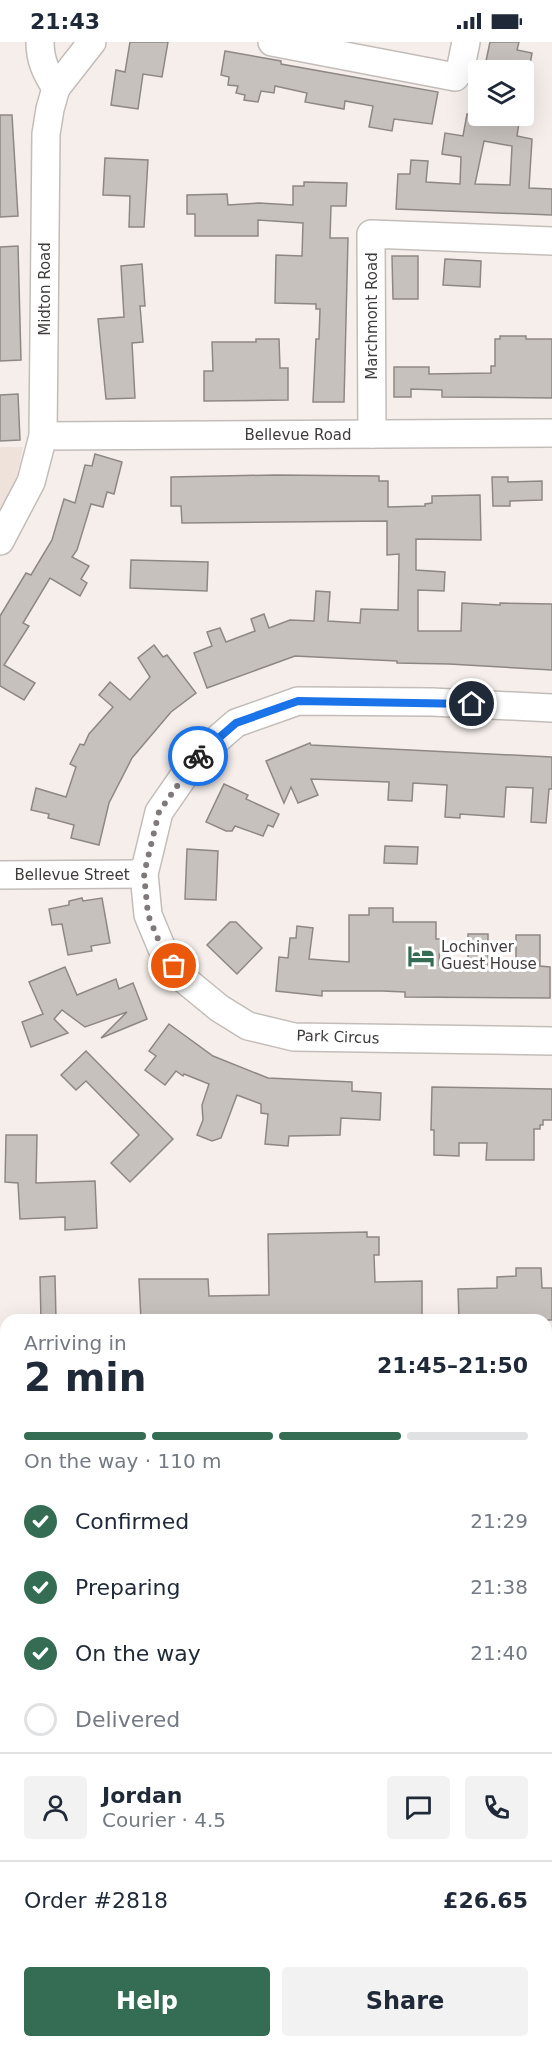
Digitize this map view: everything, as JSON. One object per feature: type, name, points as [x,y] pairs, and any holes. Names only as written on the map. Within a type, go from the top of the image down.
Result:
[{"type":"street","points":[[40,42],[41,59],[46,73],[56,88]]},
{"type":"street","name":"Midton Road","points":[[0,541],[31,482],[43,436],[46,134],[50,109],[56,88],[92,42]]},
{"type":"street","points":[[272,42],[455,77],[460,71],[466,42]]},
{"type":"street","name":"Marchmont Road","points":[[372,434],[371,234],[552,241]]},
{"type":"street","name":"Bellevue Road","points":[[43,436],[552,433]]},
{"type":"street","name":"Park Circus","points":[[552,708],[432,702],[298,701],[236,723],[197,757],[159,812],[144,874],[148,915],[163,951],[185,980],[219,1008],[248,1026],[294,1037],[552,1041]]},
{"type":"street","name":"Bellevue Street","points":[[0,875],[144,874]]},
{"type":"shaded area","points":[[0,447],[23,447],[17,476],[0,511]]},
{"type":"building","points":[[130,42],[168,42],[162,77],[143,74],[138,109],[111,105],[116,70],[125,72]]},
{"type":"building","points":[[490,42],[519,42],[517,50],[532,53],[531,60],[486,60]]},
{"type":"building","points":[[225,51],[281,61],[281,64],[438,92],[432,124],[394,119],[392,131],[369,127],[373,106],[345,101],[344,109],[305,102],[307,93],[275,86],[274,93],[261,91],[258,102],[244,100],[245,95],[236,93],[238,86],[228,85],[229,77],[221,75]]},
{"type":"building","points":[[467,114],[468,126],[518,126],[517,136],[532,139],[529,188],[552,189],[552,215],[396,209],[398,174],[410,174],[411,160],[428,161],[426,182],[460,184],[461,157],[442,154],[445,133],[463,136]],"holes":[[[484,141],[512,146],[510,185],[475,184]]]},
{"type":"building","points":[[0,115],[12,115],[18,216],[0,217]]},
{"type":"building","points":[[105,158],[148,160],[144,227],[129,227],[130,196],[103,195]]},
{"type":"building","points":[[304,182],[347,183],[346,206],[331,206],[330,238],[348,238],[344,402],[313,402],[320,309],[316,309],[316,304],[275,303],[276,255],[302,256],[303,223],[258,220],[258,236],[195,236],[195,214],[187,214],[187,195],[227,194],[228,205],[259,203],[293,205],[293,186],[304,186]]},
{"type":"building","points":[[18,246],[21,360],[0,361],[0,247]]},
{"type":"building","points":[[392,256],[418,256],[418,299],[393,299]]},
{"type":"building","points":[[445,259],[481,261],[480,287],[443,285]]},
{"type":"building","points":[[142,264],[145,306],[140,306],[143,342],[132,343],[135,398],[106,399],[98,319],[124,317],[121,266]]},
{"type":"building","points":[[500,336],[552,339],[552,398],[442,397],[442,390],[411,389],[411,397],[394,397],[394,367],[429,367],[429,374],[491,373],[491,366],[495,366],[495,339],[500,339]]},
{"type":"building","points":[[256,339],[279,339],[280,368],[288,368],[288,400],[204,401],[204,371],[213,371],[212,342],[256,342]]},
{"type":"building","points":[[18,394],[20,440],[0,441],[0,395]]},
{"type":"building","points":[[95,454],[122,462],[114,494],[107,492],[103,507],[91,504],[77,550],[72,557],[89,566],[81,579],[87,583],[80,596],[50,578],[23,623],[29,626],[4,665],[35,683],[24,700],[0,686],[0,616],[26,573],[31,575],[52,540],[64,499],[75,503],[85,465],[92,466]]},
{"type":"building","points":[[379,476],[379,481],[388,481],[388,507],[425,506],[425,504],[432,503],[432,496],[480,495],[481,540],[416,539],[416,570],[445,572],[444,591],[418,590],[418,631],[461,631],[462,603],[552,604],[552,670],[295,656],[207,688],[194,653],[212,646],[207,632],[220,628],[226,642],[255,631],[251,619],[264,614],[269,628],[290,620],[314,621],[316,591],[330,592],[328,621],[360,623],[361,609],[398,610],[399,554],[387,555],[387,521],[182,523],[181,506],[171,506],[171,477]]},
{"type":"building","points":[[492,477],[508,477],[508,482],[542,481],[542,500],[510,501],[510,506],[493,506]]},
{"type":"building","points":[[131,560],[208,562],[207,591],[130,588]]},
{"type":"building","points":[[154,645],[163,657],[167,655],[196,693],[171,712],[132,758],[109,803],[99,845],[71,838],[74,825],[48,818],[49,814],[31,810],[36,788],[66,797],[76,767],[70,764],[80,744],[84,745],[89,734],[113,707],[99,695],[110,682],[130,700],[150,677],[138,658]]},
{"type":"building","points":[[310,743],[311,745],[552,757],[552,789],[549,789],[546,823],[531,822],[533,788],[506,787],[504,817],[460,814],[460,818],[445,817],[447,785],[413,783],[412,801],[388,800],[389,782],[311,779],[318,795],[298,803],[291,787],[284,803],[266,761]]},
{"type":"building","points":[[224,784],[248,795],[246,799],[279,814],[273,827],[268,825],[263,836],[235,826],[232,831],[226,831],[206,822]]},
{"type":"building","points":[[385,846],[418,847],[417,864],[384,863]]},
{"type":"building","points":[[187,849],[218,851],[216,900],[185,899]]},
{"type":"building","points":[[82,898],[83,901],[102,898],[110,943],[91,946],[92,951],[68,955],[62,924],[52,925],[49,909],[69,905],[69,901]]},
{"type":"building","points":[[369,908],[393,908],[393,922],[436,922],[436,939],[440,939],[439,965],[468,966],[468,934],[488,934],[488,965],[516,966],[516,935],[540,935],[540,966],[550,967],[550,998],[405,997],[405,992],[382,991],[322,991],[322,996],[276,991],[279,957],[288,958],[290,938],[296,938],[297,926],[313,928],[309,959],[349,962],[349,915],[369,915]]},
{"type":"building","points":[[230,922],[236,922],[262,948],[237,974],[207,945]]},
{"type":"building","points":[[65,967],[77,995],[116,979],[119,989],[133,983],[147,1019],[101,1038],[127,1012],[85,1027],[62,1010],[54,1019],[68,1033],[31,1047],[22,1022],[43,1014],[29,982]]},
{"type":"building","points":[[169,1024],[213,1056],[268,1078],[352,1082],[352,1091],[381,1093],[380,1120],[341,1118],[340,1135],[289,1136],[288,1146],[265,1144],[268,1114],[261,1113],[261,1104],[237,1095],[221,1138],[212,1141],[197,1135],[203,1120],[202,1105],[209,1084],[184,1074],[183,1076],[176,1071],[165,1085],[145,1070],[156,1056],[149,1051]]},
{"type":"building","points":[[86,1051],[173,1139],[130,1182],[111,1163],[139,1135],[86,1081],[76,1090],[61,1075]]},
{"type":"building","points":[[432,1087],[552,1089],[552,1120],[543,1120],[540,1129],[534,1129],[534,1160],[486,1160],[487,1143],[459,1143],[459,1156],[434,1155],[434,1130],[431,1130]]},
{"type":"building","points":[[6,1135],[37,1135],[36,1183],[95,1181],[97,1228],[65,1230],[65,1217],[20,1219],[18,1183],[5,1182]]},
{"type":"building","points":[[367,1232],[367,1237],[379,1237],[379,1255],[374,1255],[375,1282],[422,1281],[422,1314],[141,1314],[139,1279],[208,1279],[209,1296],[269,1295],[268,1234]]},
{"type":"building","points":[[516,1268],[541,1268],[542,1288],[552,1288],[552,1314],[459,1314],[458,1289],[497,1288],[497,1277],[516,1276]]},
{"type":"building","points":[[55,1276],[56,1314],[41,1314],[40,1277]]},
{"type":"way so far","points":[[174,966],[163,951],[148,915],[144,874],[159,812],[198,756]]},
{"type":"place","name":"Lochinver Guest House","points":[[421,956]]},
{"type":"route","points":[[198,756],[236,723],[298,701],[472,704]]}]
